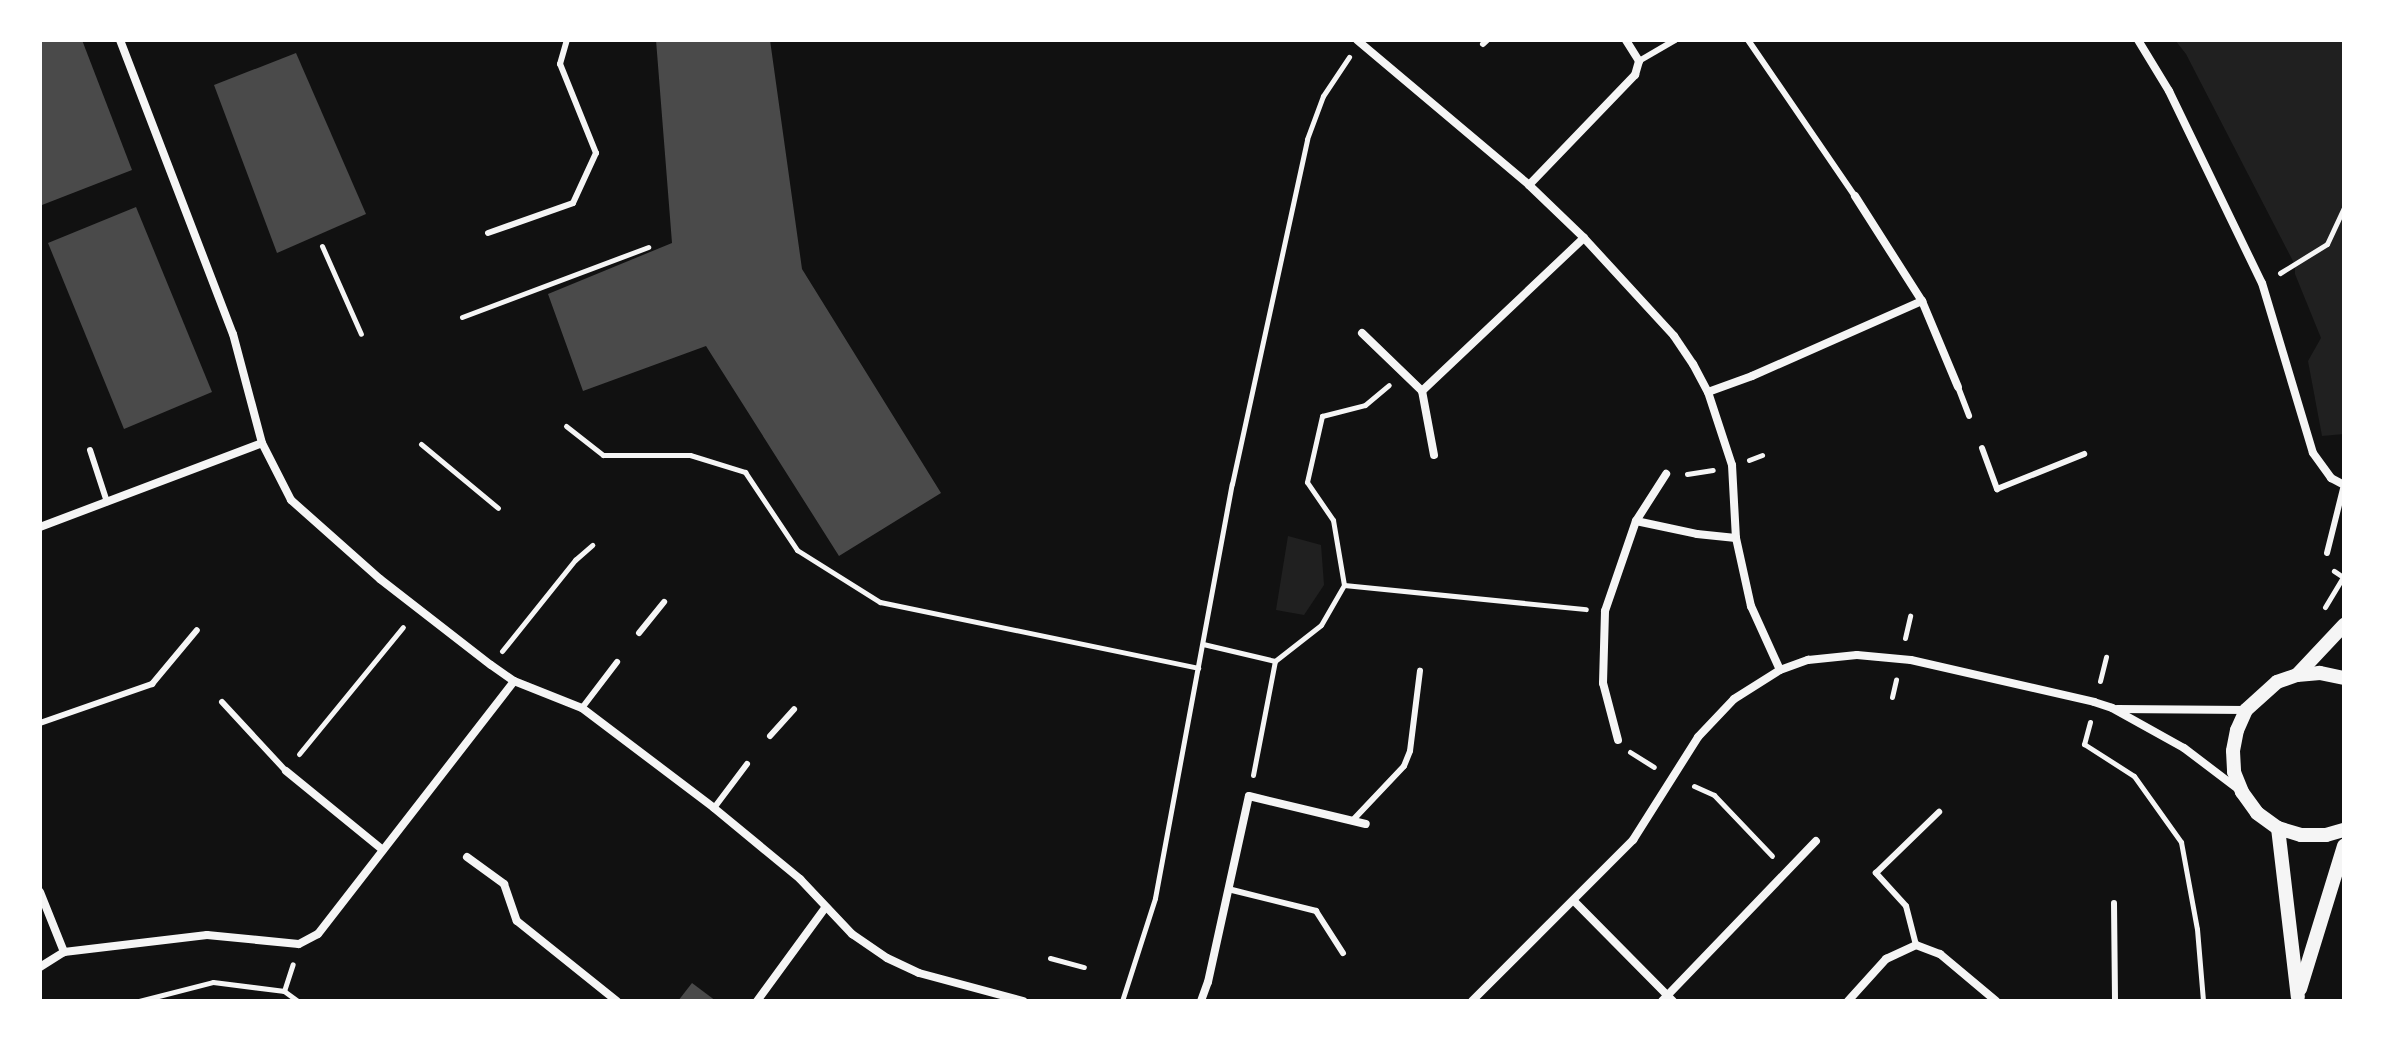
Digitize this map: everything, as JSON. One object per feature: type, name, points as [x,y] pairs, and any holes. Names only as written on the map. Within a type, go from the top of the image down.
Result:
[{"type":"street","points":[[120,40],[233,334],[262,443],[291,500],[380,579],[491,665],[514,681],[582,708],[714,808],[800,879],[852,934],[887,958],[919,973],[1023,1001]]},
{"type":"street","points":[[1357,40],[1529,185],[1584,238],[1674,336],[1708,392],[1732,465],[1736,538],[1751,606],[1780,670]]},
{"type":"street","points":[[1529,185],[1626,88],[1639,61],[1626,40]]},
{"type":"street","points":[[2138,40],[2169,91],[2262,283],[2308,440],[2323,467],[2344,485]]},
{"type":"street","points":[[1855,196],[1922,301],[1958,387]]},
{"type":"street","points":[[1422,391],[1584,238]]},
{"type":"street","points":[[1708,392],[1752,376],[1922,301]]},
{"type":"street","points":[[1362,333],[1422,391],[1434,455]]},
{"type":"street","points":[[40,527],[262,443]]},
{"type":"street","points":[[1618,740],[1603,683],[1605,611],[1636,521],[1666,474]]},
{"type":"street","points":[[1636,521],[1697,534],[1736,538]]},
{"type":"street","points":[[2297,675],[2338,622]]},
{"type":"street","points":[[1472,1001],[1633,840],[1698,737],[1734,699],[1780,670],[1808,660],[1857,655],[1911,660],[2112,708],[2246,710]]},
{"type":"street","points":[[2344,678],[2320,673],[2297,675],[2268,688],[2246,710],[2237,730],[2233,751],[2234,772],[2242,792],[2257,813],[2278,828],[2301,835],[2326,835],[2344,830]]},
{"type":"street","points":[[40,967],[64,952],[207,935],[299,944],[318,934],[514,681]]},
{"type":"street","points":[[2112,708],[2184,748],[2242,792]]},
{"type":"street","points":[[286,771],[383,850]]},
{"type":"street","points":[[1201,1001],[1249,796],[1366,824]]},
{"type":"street","points":[[2278,828],[2297,999]]},
{"type":"street","points":[[1574,901],[1668,999],[1816,841]]},
{"type":"street","points":[[2297,999],[2344,846]]},
{"type":"street","points":[[467,857],[504,884],[517,921],[617,1001]]},
{"type":"street","points":[[40,892],[64,952]]},
{"type":"street","points":[[757,1001],[825,908]]},
{"type":"street","points":[[1848,1001],[1886,959],[1916,945],[1940,954],[1996,1001]]},
{"type":"lane","points":[[488,233],[573,203],[596,153],[560,64],[567,40]]},
{"type":"lane","points":[[1639,61],[1675,40]]},
{"type":"lane","points":[[1748,40],[1855,196]]},
{"type":"lane","points":[[1958,387],[1969,416]]},
{"type":"lane","points":[[1982,448],[1997,489],[2084,454]]},
{"type":"lane","points":[[90,450],[107,502]]},
{"type":"lane","points":[[2327,553],[2344,485]]},
{"type":"lane","points":[[639,633],[664,602]]},
{"type":"lane","points":[[40,723],[152,684],[197,630]]},
{"type":"lane","points":[[582,708],[617,662]]},
{"type":"lane","points":[[1353,820],[1404,766],[1410,751],[1420,671]]},
{"type":"lane","points":[[222,702],[286,771]]},
{"type":"lane","points":[[770,736],[794,709]]},
{"type":"lane","points":[[714,808],[747,764]]},
{"type":"lane","points":[[1916,945],[1906,906],[1876,873],[1939,812]]},
{"type":"lane","points":[[1228,889],[1316,911],[1343,953]]},
{"type":"lane","points":[[2114,903],[2115,1001]]},
{"type":"path","points":[[1122,1001],[1155,898],[1232,484],[1307,139],[1323,96],[1340,69]]},
{"type":"path","points":[[2262,283],[2327,244],[2344,208]]},
{"type":"path","points":[[322,246],[361,334]]},
{"type":"path","points":[[462,317],[648,247]]},
{"type":"path","points":[[1249,796],[1275,661],[1321,625],[1344,585],[1333,520],[1307,482],[1322,416],[1365,405],[1403,373]]},
{"type":"path","points":[[566,426],[603,455],[690,455],[745,472],[797,550],[880,602],[1198,668]]},
{"type":"path","points":[[421,444],[498,508]]},
{"type":"path","points":[[1687,474],[1710,471]]},
{"type":"path","points":[[491,665],[575,560],[592,545]]},
{"type":"path","points":[[2330,569],[2343,577],[2325,607],[2338,622]]},
{"type":"path","points":[[1344,585],[1605,611]]},
{"type":"path","points":[[1904,642],[1910,616]]},
{"type":"path","points":[[286,771],[403,627]]},
{"type":"path","points":[[1203,644],[1275,661]]},
{"type":"path","points":[[2098,689],[2106,657]]},
{"type":"path","points":[[1892,697],[1895,681]]},
{"type":"path","points":[[2088,728],[2084,744],[2134,776],[2181,842],[2197,929],[2203,1001]]},
{"type":"path","points":[[1641,761],[1654,767]]},
{"type":"path","points":[[1694,786],[1714,795],[1787,871]]},
{"type":"path","points":[[1050,958],[1084,967]]},
{"type":"path","points":[[139,1001],[213,982],[284,991],[298,1001]]},
{"type":"shaded area","points":[[2175,40],[2344,40],[2344,434],[2322,436],[2308,361],[2321,338],[2295,274],[2295,265],[2186,54]]},
{"type":"shaded area","points":[[1288,536],[1321,545],[1324,585],[1304,615],[1276,610]]},
{"type":"building","points":[[40,40],[82,40],[132,170],[42,205]]},
{"type":"building","points":[[656,40],[770,40],[802,269],[941,493],[839,556],[706,346],[583,391],[548,294],[672,243]]},
{"type":"building","points":[[296,53],[366,214],[277,253],[214,85]]},
{"type":"building","points":[[136,207],[212,392],[124,429],[48,243]]},
{"type":"building","points":[[692,983],[716,1001],[678,1001]]}]
